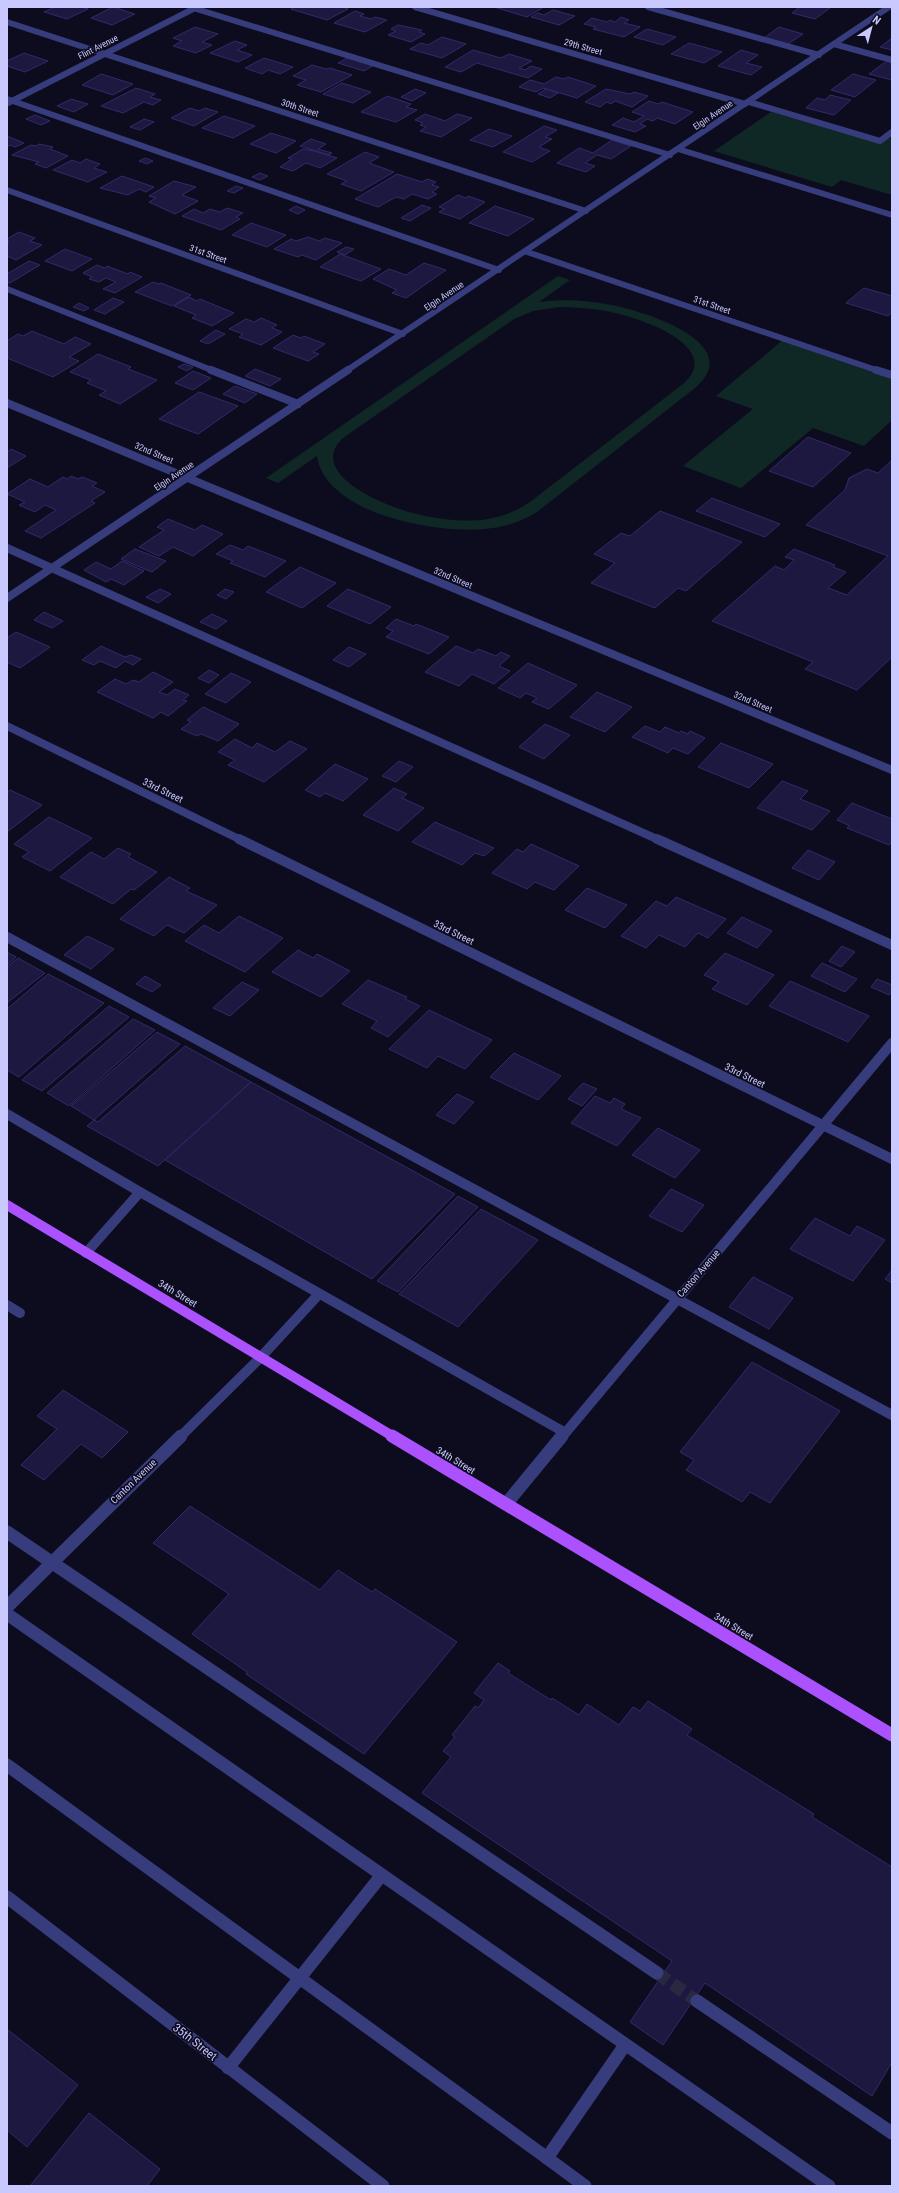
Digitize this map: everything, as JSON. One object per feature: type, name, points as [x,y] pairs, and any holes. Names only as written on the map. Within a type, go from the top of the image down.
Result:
[{"type":"main road","name":"34th Street","points":[[7,1205],[892,1735]]},
{"type":"street","points":[[194,7],[670,155]]},
{"type":"street","name":"Flint Avenue","points":[[8,101],[104,54],[194,7]]},
{"type":"street","name":"29th Street","points":[[415,7],[880,141],[892,132]]},
{"type":"street","points":[[648,7],[818,55]]},
{"type":"street","name":"Elgin Avenue","points":[[7,598],[526,252],[887,8]]},
{"type":"street","name":"30th Street","points":[[7,22],[586,211]]},
{"type":"street","points":[[834,44],[892,60]]},
{"type":"street","points":[[8,101],[499,270]]},
{"type":"street","points":[[678,149],[892,215]]},
{"type":"street","name":"31st Street","points":[[7,190],[403,334]]},
{"type":"street","name":"31st Street","points":[[526,252],[892,375]]},
{"type":"street","points":[[7,289],[298,404]]},
{"type":"street","name":"32nd Street","points":[[7,403],[892,770]]},
{"type":"street","points":[[7,548],[892,945]]},
{"type":"street","name":"33rd Street","points":[[7,726],[892,1159]]},
{"type":"street","points":[[7,937],[892,1414]]},
{"type":"street","name":"Canton Avenue","points":[[506,1504],[676,1298],[824,1126],[892,1044]]},
{"type":"street","points":[[7,1114],[140,1192],[564,1432]]},
{"type":"street","points":[[86,1253],[140,1192]]},
{"type":"street","name":"Canton Avenue","points":[[7,1607],[51,1562],[261,1357],[319,1294]]},
{"type":"street","points":[[7,1305],[20,1313]]},
{"type":"street","points":[[7,1532],[657,1973]]},
{"type":"street","points":[[7,1614],[381,1876],[829,2186]]},
{"type":"street","points":[[7,1765],[585,2186]]},
{"type":"street","points":[[228,2068],[381,1876]]},
{"type":"street","name":"35th Street","points":[[7,1898],[383,2186]]},
{"type":"street","points":[[697,2001],[892,2133]]},
{"type":"street","points":[[547,2158],[625,2045]]},
{"type":"green space","points":[[771,112],[881,144],[889,138],[892,139],[892,195],[841,180],[832,187],[714,151]]},
{"type":"green space","points":[[558,276],[570,280],[539,302],[572,300],[606,304],[641,313],[683,331],[699,343],[708,356],[708,371],[695,388],[537,512],[509,524],[492,528],[471,530],[417,524],[389,517],[363,507],[341,493],[325,476],[317,456],[278,483],[266,478]],"holes":[[[567,307],[612,312],[646,322],[661,329],[676,338],[688,348],[694,359],[693,371],[683,384],[530,502],[513,512],[501,516],[482,520],[447,520],[401,510],[369,496],[354,487],[342,476],[334,464],[334,451],[343,438],[514,319],[533,311]]]},
{"type":"green space","points":[[784,339],[892,375],[892,420],[864,446],[813,428],[741,488],[683,466],[753,409],[716,396]]},
{"type":"building","points":[[55,7],[81,7],[88,9],[67,19],[44,12]]},
{"type":"building","points":[[113,7],[135,14],[112,25],[91,18]]},
{"type":"building","points":[[295,7],[343,7],[348,9],[327,20],[291,9]]},
{"type":"building","points":[[494,7],[544,7],[527,17]]},
{"type":"building","points":[[800,7],[830,8],[815,19],[792,13]]},
{"type":"building","points":[[553,10],[575,16],[559,25],[531,17],[538,13],[544,15]]},
{"type":"building","points":[[355,11],[364,14],[360,16],[371,19],[375,17],[387,20],[365,32],[334,23]]},
{"type":"building","points":[[621,17],[629,20],[624,23],[640,27],[624,37],[593,29],[596,27],[584,24],[592,18],[607,22],[610,20],[615,22]]},
{"type":"building","points":[[398,25],[422,30],[419,32],[425,34],[411,42],[388,35],[396,31],[391,29]]},
{"type":"building","points":[[195,27],[218,34],[202,42],[212,45],[196,53],[173,46],[182,41],[173,38]]},
{"type":"building","points":[[779,27],[803,34],[788,44],[764,38]]},
{"type":"building","points":[[647,29],[676,37],[663,45],[634,37]]},
{"type":"building","points":[[442,37],[466,44],[442,58],[410,49],[421,43],[428,45]]},
{"type":"building","points":[[892,38],[892,50],[880,47]]},
{"type":"building","points":[[235,41],[247,45],[237,50],[252,55],[238,62],[210,53]]},
{"type":"building","points":[[689,43],[722,52],[704,63],[671,54]]},
{"type":"building","points":[[473,50],[501,58],[509,54],[532,61],[519,68],[525,70],[531,66],[542,69],[528,78],[477,63],[461,72],[445,67]]},
{"type":"building","points":[[741,50],[758,55],[746,63],[762,67],[751,75],[718,66]]},
{"type":"building","points":[[24,53],[48,61],[25,72],[7,66],[7,61]]},
{"type":"building","points":[[349,57],[374,65],[364,71],[338,63]]},
{"type":"building","points":[[264,58],[293,67],[280,74],[268,70],[262,74],[245,68]]},
{"type":"building","points":[[887,61],[892,63],[892,80],[869,74]]},
{"type":"building","points":[[312,65],[326,69],[330,68],[352,75],[321,92],[297,85],[306,80],[293,76]]},
{"type":"building","points":[[101,74],[133,84],[113,95],[82,85]]},
{"type":"building","points":[[853,74],[876,80],[855,97],[831,90]]},
{"type":"building","points":[[556,77],[564,79],[568,77],[596,86],[577,98],[543,88],[536,92],[519,87],[530,80],[544,84]]},
{"type":"building","points":[[342,83],[371,92],[353,103],[323,94]]},
{"type":"building","points":[[136,88],[155,94],[150,97],[161,100],[153,105],[144,102],[123,113],[101,106]]},
{"type":"building","points":[[415,89],[426,93],[412,101],[401,97]]},
{"type":"building","points":[[546,89],[558,93],[550,98],[538,94]]},
{"type":"building","points":[[606,89],[630,94],[634,92],[648,96],[632,107],[615,101],[611,104],[607,102],[600,107],[585,102]]},
{"type":"building","points":[[830,95],[851,100],[834,115],[806,108],[817,98],[825,100]]},
{"type":"building","points":[[387,96],[411,104],[406,107],[417,110],[396,122],[361,112]]},
{"type":"building","points":[[71,99],[88,104],[74,112],[57,106]]},
{"type":"building","points":[[649,101],[658,104],[662,102],[693,112],[675,124],[657,118],[653,121],[647,119],[640,124],[646,126],[635,132],[612,125],[623,118],[634,122],[644,116],[632,112]]},
{"type":"building","points":[[190,108],[199,111],[205,108],[218,112],[194,126],[171,118]]},
{"type":"building","points":[[425,114],[445,121],[457,114],[472,118],[441,137],[420,131],[426,127],[420,125],[423,123],[415,120]]},
{"type":"building","points":[[35,115],[50,121],[41,125],[26,119]]},
{"type":"building","points":[[224,116],[255,126],[233,138],[202,128]]},
{"type":"building","points":[[144,119],[154,122],[140,130],[130,127]]},
{"type":"building","points":[[544,126],[557,130],[545,137],[552,139],[539,147],[550,151],[532,162],[503,152]]},
{"type":"building","points":[[489,129],[512,136],[493,147],[470,140]]},
{"type":"building","points":[[271,133],[296,141],[276,153],[250,144]]},
{"type":"building","points":[[7,136],[24,143],[15,147],[10,145],[7,147]]},
{"type":"building","points":[[311,139],[326,144],[318,149],[332,153],[329,155],[300,146]]},
{"type":"building","points":[[612,140],[631,146],[611,159],[597,155],[585,163],[595,166],[586,172],[557,163],[579,148],[593,153]]},
{"type":"building","points":[[39,144],[53,147],[50,149],[68,156],[46,168],[35,164],[39,162],[12,155],[31,145],[36,146]]},
{"type":"building","points":[[303,149],[337,158],[320,168],[306,163],[293,171],[280,167],[292,159],[288,158]]},
{"type":"building","points":[[365,152],[379,157],[369,163],[394,172],[361,191],[341,184],[347,181],[327,174]]},
{"type":"building","points":[[145,158],[153,161],[147,164],[139,161]]},
{"type":"building","points":[[86,159],[100,164],[94,168],[107,172],[88,182],[53,170],[72,160],[80,163]]},
{"type":"building","points":[[260,173],[268,176],[260,180],[252,177]]},
{"type":"building","points":[[397,174],[422,182],[427,179],[436,182],[432,185],[439,187],[432,192],[437,194],[428,199],[412,194],[404,199],[396,197],[378,207],[355,199]]},
{"type":"building","points":[[122,176],[154,187],[146,192],[139,189],[128,195],[100,188]]},
{"type":"building","points":[[174,181],[196,187],[182,195],[198,201],[175,214],[149,202],[156,198],[149,196]]},
{"type":"building","points":[[236,186],[243,188],[234,193],[227,191]]},
{"type":"building","points":[[458,195],[466,198],[468,196],[485,202],[460,219],[439,212],[445,209],[439,207]]},
{"type":"building","points":[[422,205],[431,208],[410,221],[401,218]]},
{"type":"building","points":[[296,206],[305,210],[298,214],[289,210]]},
{"type":"building","points":[[495,206],[534,219],[508,236],[469,223]]},
{"type":"building","points":[[227,208],[243,213],[236,217],[240,219],[221,230],[182,216],[194,209],[203,213],[210,209],[220,212]]},
{"type":"building","points":[[251,223],[286,235],[267,247],[232,235]]},
{"type":"building","points":[[19,232],[35,238],[30,241],[42,245],[16,260],[7,256],[7,243],[9,242],[7,239]]},
{"type":"building","points":[[308,237],[319,241],[325,238],[342,243],[316,260],[302,255],[298,257],[274,249],[291,239],[296,241]]},
{"type":"building","points":[[346,247],[354,249],[345,255],[337,252]]},
{"type":"building","points":[[65,249],[92,259],[72,271],[45,261]]},
{"type":"building","points":[[340,254],[381,269],[361,281],[320,267]]},
{"type":"building","points":[[29,261],[40,265],[10,283],[7,282],[7,274]]},
{"type":"building","points":[[424,263],[446,270],[406,298],[392,293],[397,290],[373,279],[389,269],[406,275]]},
{"type":"building","points":[[97,265],[105,268],[107,266],[128,274],[130,272],[142,277],[115,293],[103,289],[116,282],[106,278],[99,282],[89,279],[92,277],[83,273]]},
{"type":"building","points":[[153,282],[158,284],[161,283],[191,295],[172,306],[135,292]]},
{"type":"building","points":[[864,288],[892,296],[892,312],[888,316],[846,303]]},
{"type":"building","points":[[189,297],[197,301],[200,299],[234,313],[212,326],[192,318],[196,315],[174,306]]},
{"type":"building","points":[[113,298],[124,302],[105,314],[94,310]]},
{"type":"building","points":[[79,303],[89,308],[84,311],[73,307]]},
{"type":"building","points":[[261,318],[277,325],[272,328],[282,332],[261,345],[239,337],[243,334],[229,329],[246,319],[254,322]]},
{"type":"building","points":[[216,330],[225,334],[208,344],[200,341]]},
{"type":"building","points":[[32,331],[64,344],[75,337],[91,344],[69,357],[79,361],[53,377],[7,358],[7,341],[18,334],[23,336]]},
{"type":"building","points":[[293,335],[301,338],[304,336],[325,344],[313,352],[319,354],[308,361],[273,348]]},
{"type":"building","points":[[98,354],[131,367],[128,369],[157,380],[120,404],[99,395],[106,391],[87,383],[91,380],[70,372]]},
{"type":"building","points":[[184,364],[193,367],[187,371],[178,367]]},
{"type":"building","points":[[255,369],[281,379],[270,386],[245,376]]},
{"type":"building","points":[[193,371],[211,378],[193,390],[175,383]]},
{"type":"building","points":[[235,386],[257,394],[245,403],[223,394]]},
{"type":"building","points":[[199,392],[238,406],[198,434],[159,419]]},
{"type":"building","points":[[808,437],[851,453],[813,487],[769,471]]},
{"type":"building","points":[[11,449],[26,456],[7,468],[7,452]]},
{"type":"building","points":[[892,460],[892,657],[857,690],[805,669],[813,662],[712,621],[775,566],[784,570],[794,560],[785,557],[794,549],[835,565],[833,567],[846,572],[828,588],[847,595],[888,556],[806,525],[845,490],[849,478],[867,469],[878,473]]},
{"type":"building","points":[[71,476],[78,479],[82,477],[97,483],[92,486],[105,492],[91,501],[95,503],[41,538],[25,531],[56,510],[45,505],[35,512],[19,505],[25,502],[7,494],[30,479],[48,487],[63,477],[67,479]]},
{"type":"building","points":[[712,498],[780,524],[765,537],[696,511]]},
{"type":"building","points":[[660,511],[742,542],[686,591],[678,588],[655,608],[591,583],[615,563],[594,554],[621,533],[630,536]]},
{"type":"building","points":[[168,519],[195,530],[202,525],[223,534],[193,556],[173,547],[159,556],[139,547],[164,530],[157,527]]},
{"type":"building","points":[[230,545],[243,550],[248,546],[286,561],[265,577],[230,563],[233,561],[216,554]]},
{"type":"building","points":[[135,549],[166,561],[152,572],[121,559]]},
{"type":"building","points":[[122,561],[144,571],[124,585],[111,579],[106,582],[84,570],[96,562],[111,569]]},
{"type":"building","points":[[300,567],[336,583],[302,608],[266,592]]},
{"type":"building","points":[[160,589],[171,594],[158,603],[146,597]]},
{"type":"building","points":[[225,589],[234,592],[226,599],[217,595]]},
{"type":"building","points":[[348,589],[391,607],[370,624],[327,606]]},
{"type":"building","points":[[44,612],[63,621],[52,628],[34,620]]},
{"type":"building","points":[[212,614],[227,621],[216,629],[200,622]]},
{"type":"building","points":[[396,619],[414,626],[416,624],[449,637],[429,654],[386,637],[393,631],[386,628]]},
{"type":"building","points":[[16,632],[50,647],[20,668],[7,662],[7,638]]},
{"type":"building","points":[[101,646],[125,657],[131,655],[141,659],[133,665],[125,661],[116,668],[100,661],[94,665],[82,660]]},
{"type":"building","points":[[456,646],[473,653],[478,649],[496,656],[501,652],[510,656],[499,666],[510,671],[494,684],[472,674],[459,686],[425,672]]},
{"type":"building","points":[[349,647],[366,654],[349,667],[333,660]]},
{"type":"building","points":[[528,663],[577,685],[549,709],[532,702],[537,698],[526,693],[520,698],[498,688]]},
{"type":"building","points":[[209,670],[219,675],[209,683],[198,678]]},
{"type":"building","points":[[153,672],[173,682],[159,692],[167,695],[175,689],[189,695],[183,700],[187,701],[168,716],[161,712],[153,718],[97,692],[115,679],[126,684],[133,680],[139,682]]},
{"type":"building","points":[[231,673],[251,682],[226,703],[205,694]]},
{"type":"building","points":[[597,692],[632,707],[605,732],[570,717]]},
{"type":"building","points":[[203,707],[239,724],[218,741],[201,734],[197,736],[181,729],[191,722],[187,720]]},
{"type":"building","points":[[545,724],[570,735],[544,759],[519,747]]},
{"type":"building","points":[[645,726],[660,732],[665,727],[679,733],[681,731],[688,734],[690,731],[705,738],[688,754],[673,748],[668,753],[632,737]]},
{"type":"building","points":[[235,739],[252,748],[257,743],[275,752],[290,741],[307,749],[264,782],[228,765],[235,760],[218,752]]},
{"type":"building","points":[[721,743],[773,764],[749,788],[698,767]]},
{"type":"building","points":[[399,761],[413,767],[396,782],[382,776]]},
{"type":"building","points":[[335,764],[368,779],[343,801],[325,793],[320,797],[305,790]]},
{"type":"building","points":[[782,781],[808,791],[800,799],[830,811],[812,830],[757,808]]},
{"type":"building","points":[[394,788],[407,794],[402,798],[424,808],[398,831],[363,815]]},
{"type":"building","points":[[10,790],[42,805],[7,832],[7,792]]},
{"type":"building","points":[[852,803],[892,819],[892,842],[889,845],[847,828],[850,826],[837,820]]},
{"type":"building","points":[[49,817],[92,838],[50,871],[22,857],[29,852],[14,844]]},
{"type":"building","points":[[435,822],[494,848],[484,856],[475,853],[462,865],[412,842]]},
{"type":"building","points":[[531,844],[579,866],[554,890],[535,882],[527,889],[492,873],[517,849],[523,852]]},
{"type":"building","points":[[118,848],[131,854],[128,857],[157,872],[134,890],[131,889],[113,904],[60,877],[91,852],[104,859]]},
{"type":"building","points":[[808,850],[835,862],[819,880],[792,868]]},
{"type":"building","points":[[169,877],[190,888],[186,891],[217,905],[184,933],[167,925],[154,936],[120,919]]},
{"type":"building","points":[[587,888],[627,905],[605,928],[565,910]]},
{"type":"building","points":[[676,897],[726,919],[708,938],[698,933],[685,947],[659,935],[646,948],[621,936],[656,901],[667,906]]},
{"type":"building","points":[[239,916],[283,938],[245,972],[185,941],[204,925],[219,933]]},
{"type":"building","points":[[742,917],[772,931],[757,948],[727,933]]},
{"type":"building","points":[[87,936],[114,949],[91,969],[64,955]]},
{"type":"building","points":[[842,946],[855,952],[841,967],[829,961]]},
{"type":"building","points":[[298,950],[313,958],[317,954],[350,971],[321,997],[272,972]]},
{"type":"building","points":[[7,952],[16,957],[7,965]]},
{"type":"building","points":[[725,953],[774,975],[747,1005],[712,989],[719,982],[704,975]]},
{"type":"building","points":[[18,958],[45,973],[7,1003],[7,967]]},
{"type":"building","points":[[822,963],[857,979],[845,992],[811,976]]},
{"type":"building","points":[[48,974],[104,1003],[19,1077],[7,1070],[7,1009]]},
{"type":"building","points":[[145,976],[161,985],[152,992],[136,984]]},
{"type":"building","points":[[877,979],[892,985],[892,992],[889,995],[871,987]]},
{"type":"building","points":[[368,980],[407,997],[405,999],[420,1006],[388,1037],[371,1028],[377,1021],[342,1004]]},
{"type":"building","points":[[790,981],[869,1016],[848,1042],[769,1006]]},
{"type":"building","points":[[242,982],[259,990],[230,1016],[213,1008]]},
{"type":"building","points":[[109,1006],[129,1017],[42,1091],[22,1080]]},
{"type":"building","points":[[429,1010],[492,1040],[465,1069],[438,1056],[427,1068],[389,1049]]},
{"type":"building","points":[[133,1019],[155,1030],[69,1106],[47,1093]]},
{"type":"building","points":[[157,1032],[180,1044],[94,1120],[71,1106]]},
{"type":"building","points":[[185,1046],[251,1082],[158,1166],[87,1126],[94,1120],[98,1122]]},
{"type":"building","points":[[514,1053],[561,1076],[538,1100],[490,1077]]},
{"type":"building","points":[[251,1082],[455,1194],[372,1279],[165,1160]]},
{"type":"building","points":[[583,1083],[597,1089],[582,1106],[568,1099]]},
{"type":"building","points":[[457,1094],[474,1102],[454,1124],[436,1115]]},
{"type":"building","points":[[595,1096],[610,1103],[614,1098],[625,1104],[621,1109],[641,1118],[617,1146],[571,1123]]},
{"type":"building","points":[[658,1128],[700,1150],[675,1178],[632,1155]]},
{"type":"building","points":[[671,1189],[704,1205],[682,1232],[649,1216]]},
{"type":"building","points":[[458,1196],[478,1207],[398,1292],[377,1281]]},
{"type":"building","points":[[481,1209],[538,1240],[458,1327],[399,1294]]},
{"type":"building","points":[[815,1218],[850,1236],[857,1226],[885,1240],[853,1281],[790,1249]]},
{"type":"building","points":[[892,1270],[892,1283],[885,1279]]},
{"type":"building","points":[[753,1277],[793,1298],[769,1329],[729,1307]]},
{"type":"building","points":[[752,1362],[840,1411],[770,1503],[750,1492],[742,1502],[686,1470],[694,1460],[680,1452]]},
{"type":"building","points":[[63,1390],[128,1432],[102,1458],[81,1444],[44,1480],[21,1465],[57,1429],[37,1416]]},
{"type":"building","points":[[190,1506],[320,1590],[338,1570],[372,1592],[375,1589],[457,1642],[364,1754],[246,1674],[247,1672],[192,1634],[229,1594],[153,1543]]},
{"type":"building","points":[[498,1663],[510,1671],[508,1673],[551,1700],[552,1698],[579,1715],[587,1704],[619,1725],[633,1707],[640,1711],[648,1701],[692,1729],[687,1735],[814,1814],[812,1817],[892,1867],[892,2062],[872,2096],[705,1983],[663,2045],[630,2022],[672,1961],[422,1793],[451,1757],[443,1751],[455,1737],[452,1735],[475,1706],[478,1708],[484,1700],[474,1693]]},
{"type":"building","points":[[7,2029],[78,2085],[27,2147],[7,2130]]},
{"type":"building","points":[[89,2113],[160,2169],[147,2186],[30,2186]]},
{"type":"tunnel","points":[[657,1973],[697,2001]]}]
